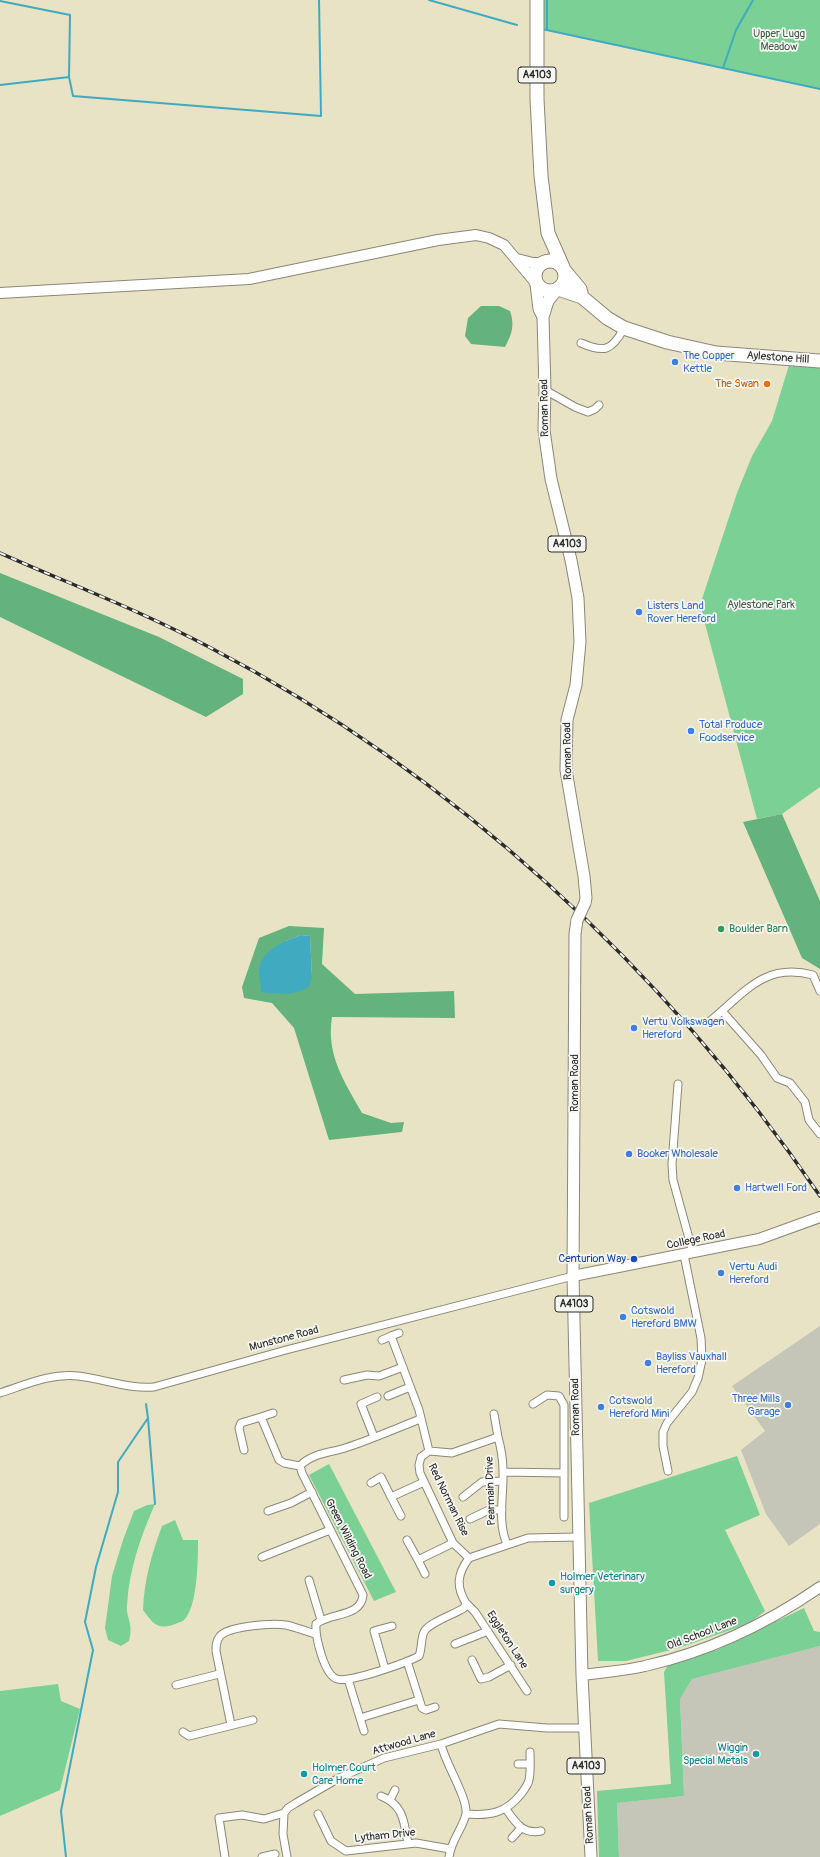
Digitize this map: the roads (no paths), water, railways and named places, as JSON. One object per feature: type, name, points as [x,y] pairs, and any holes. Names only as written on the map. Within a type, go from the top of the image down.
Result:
[{"type":"highway","name":"A4103","points":[[536,283],[535,271],[542,263],[548,233],[540,151],[537,85],[537,0]]},
{"type":"highway","name":"A4103","points":[[548,233],[565,274],[564,283],[557,290]]},
{"type":"highway","points":[[542,263],[556,262],[563,269]]},
{"type":"highway","name":"Aylestone Hill","points":[[563,269],[580,289],[582,297]]},
{"type":"highway","points":[[536,283],[539,288],[547,292],[557,290]]},
{"type":"highway","name":"Aylestone Hill","points":[[557,290],[582,297],[607,318],[624,328],[667,342],[716,353],[820,361]]},
{"type":"main road","name":"Roman Road","points":[[536,283],[539,309],[543,317]]},
{"type":"main road","name":"Roman Road","points":[[557,290],[548,301],[543,317],[545,390],[544,430],[551,479],[571,560],[578,598],[580,642],[576,685],[567,720],[566,770],[584,876],[585,903],[577,920],[575,941],[573,1276],[582,1675],[591,1857]]},
{"type":"street","points":[[0,293],[249,279],[438,240],[476,235],[504,244],[536,283]]},
{"type":"street","points":[[517,259],[533,263],[542,263]]},
{"type":"street","points":[[581,343],[595,349],[603,350],[612,345],[624,328]]},
{"type":"street","points":[[545,390],[574,407],[588,412],[596,409],[599,405]]},
{"type":"street","points":[[709,1022],[760,980],[781,972],[799,971],[813,975],[820,991]]},
{"type":"street","points":[[722,1012],[761,1055],[777,1078],[790,1083],[802,1097],[806,1102],[809,1120],[820,1134]]},
{"type":"street","points":[[668,1471],[663,1446],[663,1432],[667,1423],[692,1392],[698,1378],[702,1360],[701,1338],[689,1254],[673,1180],[672,1164],[678,1084]]},
{"type":"street","name":"College Road","points":[[573,1276],[759,1239],[818,1218]]},
{"type":"street","name":"Munstone Road","points":[[0,1393],[37,1381],[61,1376],[78,1376],[138,1388],[154,1387],[286,1350],[573,1276]]},
{"type":"street","points":[[382,1340],[399,1333]]},
{"type":"street","points":[[391,1336],[419,1410],[429,1451]]},
{"type":"street","points":[[344,1380],[367,1375],[379,1376],[403,1367]]},
{"type":"street","points":[[388,1396],[410,1387]]},
{"type":"street","points":[[533,1404],[547,1395],[559,1396],[564,1405],[564,1517]]},
{"type":"street","points":[[374,1437],[361,1404],[377,1398]]},
{"type":"street","points":[[244,1450],[239,1428],[241,1423],[273,1413]]},
{"type":"street","points":[[494,1414],[498,1437]]},
{"type":"street","points":[[261,1417],[279,1460],[284,1463],[300,1466],[303,1462],[323,1453],[344,1448],[420,1419]]},
{"type":"street","name":"Red Norman Rise","points":[[469,1558],[454,1543],[424,1482],[418,1465],[421,1458],[429,1451],[452,1453],[498,1437]]},
{"type":"street","name":"Pearmain Drive","points":[[498,1437],[502,1455],[502,1510],[504,1537],[508,1544]]},
{"type":"street","name":"Green Wilding Road","points":[[300,1466],[330,1530],[361,1590],[362,1601],[359,1607],[352,1611],[321,1620]]},
{"type":"street","points":[[503,1472],[564,1473]]},
{"type":"street","points":[[371,1483],[381,1477],[401,1516]]},
{"type":"street","points":[[463,1497],[482,1482],[503,1481]]},
{"type":"street","points":[[391,1497],[424,1482]]},
{"type":"street","points":[[268,1511],[291,1503],[312,1492]]},
{"type":"street","points":[[470,1519],[489,1510],[502,1510]]},
{"type":"street","points":[[262,1556],[330,1530]]},
{"type":"street","points":[[309,1580],[321,1620],[316,1624],[315,1634],[327,1672],[336,1679],[348,1679],[407,1662],[419,1656],[423,1645],[423,1633],[427,1627],[464,1608],[466,1603],[461,1594],[459,1583],[464,1565],[469,1558],[528,1538],[579,1538]]},
{"type":"street","points":[[407,1540],[425,1574]]},
{"type":"street","points":[[418,1560],[454,1543]]},
{"type":"street","name":"Old School Lane","points":[[582,1675],[645,1666],[702,1648],[758,1624],[820,1587]]},
{"type":"street","name":"Eggleton Lane","points":[[466,1603],[476,1612],[527,1691]]},
{"type":"street","points":[[231,1725],[219,1674],[216,1643],[220,1636],[257,1625],[272,1623],[287,1625],[315,1634]]},
{"type":"street","points":[[385,1669],[374,1631],[392,1626]]},
{"type":"street","points":[[455,1644],[488,1631]]},
{"type":"street","points":[[472,1660],[481,1678],[490,1677],[511,1665]]},
{"type":"street","points":[[407,1662],[422,1708],[426,1710],[435,1707]]},
{"type":"street","points":[[176,1685],[219,1674]]},
{"type":"street","points":[[348,1679],[364,1732]]},
{"type":"street","points":[[360,1718],[419,1700]]},
{"type":"street","points":[[183,1732],[189,1736],[253,1720]]},
{"type":"street","name":"Attwood Lane","points":[[284,1813],[296,1802],[340,1778],[384,1758],[440,1744],[499,1724],[547,1728],[584,1728]]},
{"type":"street","points":[[440,1744],[446,1763],[465,1802],[466,1814],[450,1849],[449,1857]]},
{"type":"street","points":[[466,1814],[494,1813],[506,1809],[525,1788],[529,1780],[530,1752]]},
{"type":"street","points":[[518,1764],[530,1764]]},
{"type":"street","points":[[390,1800],[395,1790]]},
{"type":"street","points":[[381,1796],[390,1800],[400,1812],[408,1844]]},
{"type":"street","points":[[506,1809],[521,1828],[527,1832],[533,1833],[541,1831]]},
{"type":"street","points":[[224,1857],[219,1818],[242,1815],[264,1819],[284,1813],[283,1834],[287,1857]]},
{"type":"street","name":"Lytham Drive","points":[[318,1814],[331,1841],[345,1854],[408,1844],[425,1844],[450,1849]]},
{"type":"street","points":[[512,1838],[521,1828]]},
{"type":"street","points":[[262,1857],[275,1854]]},
{"type":"water","points":[[301,935],[310,936],[312,977],[308,988],[302,991],[280,994],[261,992],[259,970],[264,957],[281,943]]},
{"type":"waterway","points":[[0,1],[70,15],[69,77],[73,96],[321,116],[319,0]]},
{"type":"waterway","points":[[429,0],[517,25]]},
{"type":"waterway","points":[[547,0],[547,29]]},
{"type":"waterway","points":[[723,68],[736,30],[753,0]]},
{"type":"waterway","points":[[542,29],[820,89]]},
{"type":"waterway","points":[[0,85],[69,77]]},
{"type":"waterway","points":[[66,1857],[61,1811],[93,1650],[85,1622],[96,1567],[118,1492],[118,1462],[148,1418],[146,1404]]},
{"type":"waterway","points":[[148,1418],[155,1504]]},
{"type":"railway","points":[[0,553],[131,610],[209,647],[299,698],[386,754],[469,817],[548,884],[623,956],[693,1032],[759,1112],[820,1196]]},
{"type":"place","name":"The Copper Kettle","points":[[675,362]]},
{"type":"place","name":"The Swan","points":[[767,384]]},
{"type":"place","name":"Listers Land Rover Hereford","points":[[639,612]]},
{"type":"place","name":"Total Produce Foodservice","points":[[691,731]]},
{"type":"place","name":"Boulder Barn","points":[[721,929]]},
{"type":"place","name":"Vertu Volkswagen Hereford","points":[[634,1028]]},
{"type":"place","name":"Booker Wholesale","points":[[629,1154]]},
{"type":"place","name":"Hartwell Ford","points":[[737,1188]]},
{"type":"place","name":"Centurion Way","points":[[634,1259]]},
{"type":"place","name":"Vertu Audi Hereford","points":[[721,1273]]},
{"type":"place","name":"Cotswold Hereford BMW","points":[[623,1317]]},
{"type":"place","name":"Bayliss Vauxhall Hereford","points":[[648,1363]]},
{"type":"place","name":"Three Mills Garage","points":[[788,1405]]},
{"type":"place","name":"Cotswold Hereford Mini","points":[[601,1407]]},
{"type":"place","name":"Holmer Veterinary surgery","points":[[552,1583]]},
{"type":"place","name":"Wiggin Special Metals","points":[[756,1754]]},
{"type":"place","name":"Holmer Court Care Home","points":[[304,1774]]},
{"type":"park label","name":"Upper Lugg Meadow","points":[[779,40]]},
{"type":"park label","name":"Aylestone Park","points":[[761,605]]}]
